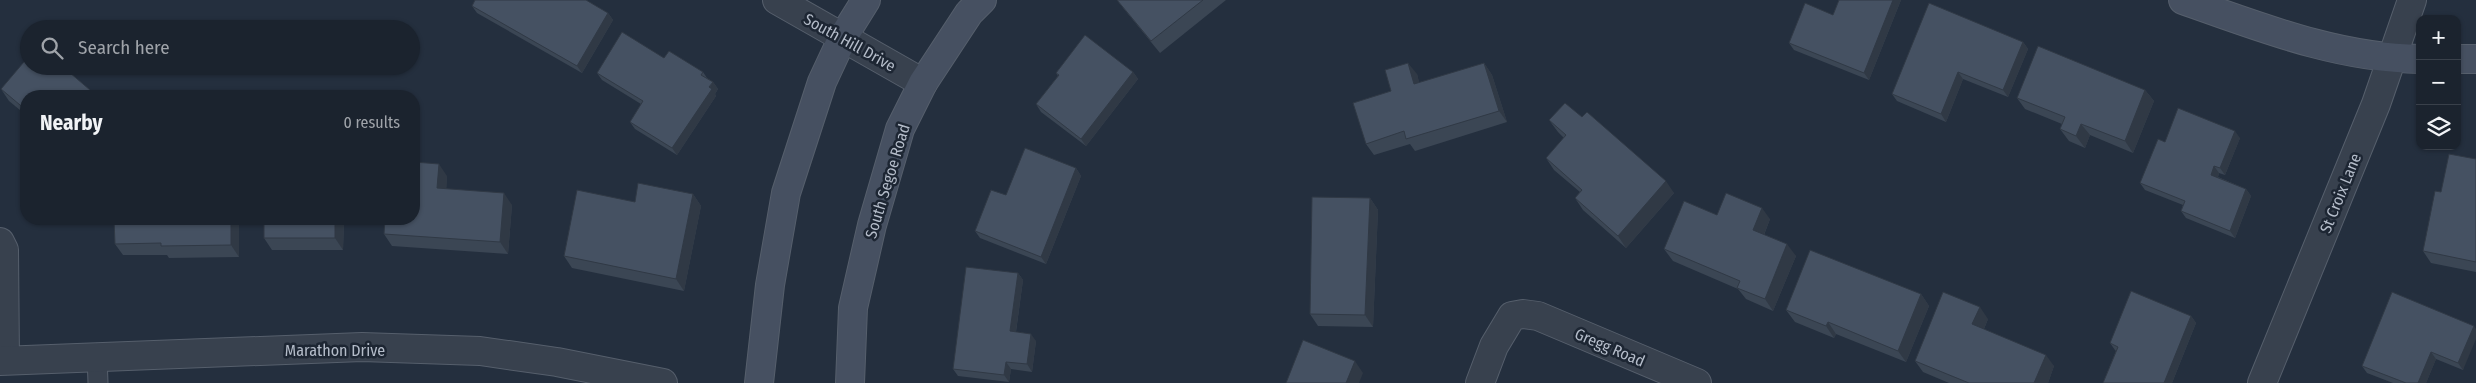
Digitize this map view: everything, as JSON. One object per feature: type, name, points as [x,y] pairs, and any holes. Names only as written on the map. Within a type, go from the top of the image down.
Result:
[{"type":"street","name":"South Hill Drive","points":[[777,0],[923,84]]},
{"type":"street","points":[[759,383],[770,285],[786,193],[822,82],[843,37],[866,0]]},
{"type":"street","name":"South Segoe Road","points":[[850,383],[853,308],[872,225],[900,129],[923,84],[969,13],[982,0]]},
{"type":"street","points":[[2183,0],[2304,43],[2393,59],[2416,59]]},
{"type":"street","name":"St Croix Lane","points":[[2262,383],[2393,59],[2412,0]]},
{"type":"street","points":[[2461,60],[2476,59]]},
{"type":"street","name":"Marathon Drive","points":[[0,242],[4,250],[2,360],[362,347],[480,352],[557,362],[663,383]]},
{"type":"street","name":"Gregg Road","points":[[1480,383],[1494,346],[1512,316],[1523,314],[1538,316],[1697,383]]},
{"type":"lane","points":[[97,356],[98,383]]},
{"type":"building","points":[[475,0],[586,0],[608,13],[577,66],[472,6]]},
{"type":"building","points":[[1117,0],[1203,0],[1151,41]]},
{"type":"building","points":[[1839,0],[1893,0],[1864,73],[1789,43],[1805,3],[1833,15]]},
{"type":"building","points":[[1929,3],[2023,42],[2003,90],[1958,72],[1941,114],[1892,94]]},
{"type":"building","points":[[622,32],[664,58],[669,51],[703,72],[701,75],[713,82],[709,87],[712,89],[672,148],[630,122],[643,101],[597,73]]},
{"type":"building","points":[[1085,35],[1133,72],[1081,139],[1036,104],[1059,75],[1056,73]]},
{"type":"building","points":[[2038,46],[2145,90],[2125,141],[2081,124],[2076,136],[2060,129],[2065,117],[2017,98]]},
{"type":"building","points":[[1408,63],[1414,84],[1484,63],[1499,111],[1406,139],[1404,131],[1366,144],[1353,103],[1391,91],[1385,70]]},
{"type":"building","points":[[20,67],[20,75],[72,75],[90,90],[20,90],[20,105],[1,89]]},
{"type":"building","points":[[1565,103],[1582,117],[1587,112],[1666,181],[1618,236],[1575,198],[1582,190],[1546,158],[1566,135],[1549,120]]},
{"type":"building","points":[[2178,108],[2235,131],[2220,168],[2214,166],[2211,175],[2246,189],[2230,231],[2181,211],[2185,201],[2140,183],[2158,139],[2165,142]]},
{"type":"building","points":[[1025,148],[1076,168],[1041,257],[975,231],[991,190],[1006,195]]},
{"type":"building","points":[[2449,154],[2476,159],[2476,262],[2423,251],[2435,191],[2441,192]]},
{"type":"building","points":[[420,162],[439,164],[437,188],[504,193],[500,242],[384,234],[385,225],[420,225]]},
{"type":"building","points":[[638,183],[693,194],[676,279],[564,256],[577,190],[635,202]]},
{"type":"building","points":[[1726,193],[1762,208],[1753,230],[1787,244],[1765,299],[1737,288],[1740,281],[1664,249],[1684,201],[1717,215]]},
{"type":"building","points":[[1312,197],[1370,198],[1365,315],[1310,314]]},
{"type":"building","points":[[114,225],[231,225],[231,245],[161,246],[161,243],[115,244]]},
{"type":"building","points":[[264,225],[335,225],[335,238],[264,238]]},
{"type":"building","points":[[1810,250],[1921,294],[1898,351],[1828,322],[1826,326],[1786,310]]},
{"type":"building","points":[[966,267],[1018,273],[1010,331],[1031,334],[1027,364],[1006,362],[1004,375],[953,369]]},
{"type":"building","points":[[2131,291],[2191,316],[2164,383],[2103,383],[2118,347],[2110,343]]},
{"type":"building","points":[[1943,292],[1980,307],[1972,324],[2046,355],[2034,383],[1969,383],[1915,361]]},
{"type":"building","points":[[2392,292],[2474,326],[2458,363],[2431,352],[2418,383],[2406,383],[2362,366]]},
{"type":"building","points":[[1303,340],[1355,361],[1346,383],[1286,383]]}]
